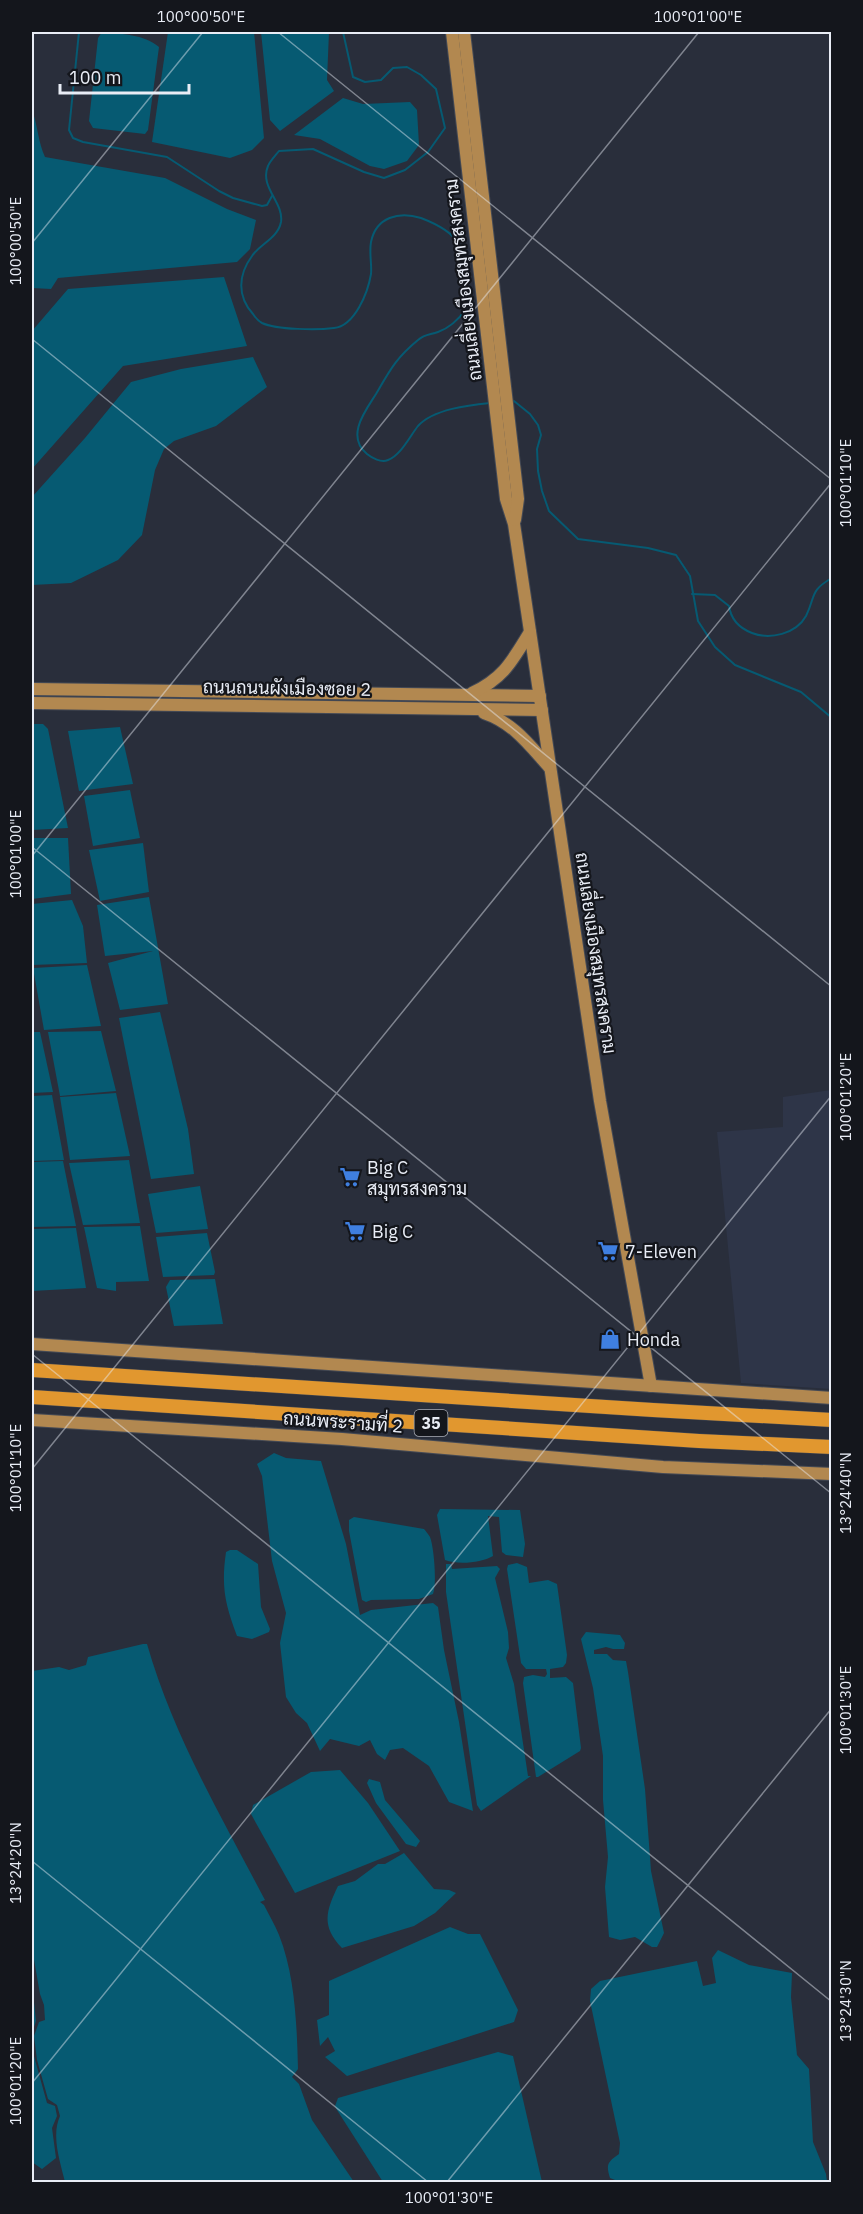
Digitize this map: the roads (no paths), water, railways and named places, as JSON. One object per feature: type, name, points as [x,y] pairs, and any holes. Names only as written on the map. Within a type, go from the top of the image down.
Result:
[{"type":"highway","name":"ถนนพระรามที่ 2","points":[[32,1370],[831,1420]]},
{"type":"highway","name":"ถนนพระรามที่ 2","points":[[32,1397],[689,1440],[831,1447]]},
{"type":"main road","name":"ถนนเลี่ยงเมืองสมุทรสงคราม","points":[[452,32],[500,386]]},
{"type":"main road","name":"ถนนเลี่ยงเมืองสมุทรสงคราม","points":[[464,32],[503,419],[506,499],[514,524],[600,1101],[651,1386]]},
{"type":"main road","points":[[468,695],[491,684],[500,676],[530,632]]},
{"type":"main road","name":"ถนนถนนผังเมืองซอย 2","points":[[32,689],[540,696]]},
{"type":"main road","points":[[438,695],[438,709]]},
{"type":"main road","name":"ถนนถนนผังเมืองซอย 2","points":[[32,703],[542,710]]},
{"type":"main road","points":[[472,709],[507,723],[550,768]]},
{"type":"main road","points":[[32,1344],[831,1398]]},
{"type":"main road","name":"ถนนพระรามที่ 2","points":[[32,1420],[342,1439],[663,1467],[831,1474]]},
{"type":"water","points":[[102,32],[139,37],[159,47],[148,130],[145,134],[93,128],[89,121],[98,38]]},
{"type":"water","points":[[168,32],[254,32],[264,138],[252,150],[230,158],[152,142]]},
{"type":"water","points":[[261,32],[329,32],[327,80],[334,91],[280,131],[270,120]]},
{"type":"water","points":[[343,98],[363,104],[410,102],[417,110],[419,145],[407,161],[384,169],[370,166],[320,139],[294,135]]},
{"type":"water","points":[[32,110],[45,157],[165,178],[227,209],[256,220],[250,249],[237,262],[58,278],[51,289],[32,288]]},
{"type":"water","points":[[224,277],[247,346],[123,366],[32,469],[32,331],[68,289]]},
{"type":"water","points":[[253,357],[267,387],[216,426],[174,441],[164,449],[155,470],[142,535],[118,560],[71,583],[32,585],[32,497],[131,382],[181,369]]},
{"type":"water","points":[[32,724],[43,724],[48,729],[68,828],[32,830]]},
{"type":"water","points":[[120,727],[133,784],[79,791],[68,731]]},
{"type":"water","points":[[130,790],[140,838],[93,846],[84,796]]},
{"type":"water","points":[[32,838],[68,838],[71,894],[32,899]]},
{"type":"water","points":[[143,843],[149,892],[100,901],[89,850]]},
{"type":"water","points":[[149,897],[168,1004],[120,1010],[108,963],[153,951],[105,956],[97,905]]},
{"type":"water","points":[[72,900],[83,926],[87,963],[32,965],[32,904]]},
{"type":"water","points":[[87,965],[101,1026],[44,1030],[33,968]]},
{"type":"water","points":[[160,1012],[188,1129],[194,1174],[151,1179],[119,1018]]},
{"type":"water","points":[[101,1031],[116,1091],[60,1096],[48,1032]]},
{"type":"water","points":[[32,1032],[40,1032],[53,1092],[32,1093]]},
{"type":"water","points":[[116,1093],[130,1156],[70,1160],[60,1097]]},
{"type":"water","points":[[52,1095],[64,1160],[32,1161],[32,1096]]},
{"type":"water","points":[[129,1160],[140,1223],[83,1225],[69,1163]]},
{"type":"water","points":[[63,1161],[76,1226],[32,1227],[32,1162]]},
{"type":"water","points":[[200,1186],[208,1229],[156,1233],[148,1194]]},
{"type":"water","points":[[140,1226],[149,1281],[116,1282],[116,1291],[97,1288],[84,1227]]},
{"type":"water","points":[[76,1228],[86,1288],[32,1291],[32,1229]]},
{"type":"water","points":[[207,1233],[214,1275],[163,1277],[156,1237]]},
{"type":"water","points":[[215,1279],[223,1324],[174,1326],[166,1287],[170,1280]]},
{"type":"water","points":[[274,1453],[286,1458],[321,1461],[346,1544],[360,1615],[371,1610],[433,1603],[438,1607],[473,1811],[449,1802],[429,1766],[403,1748],[390,1750],[385,1760],[377,1754],[370,1740],[359,1746],[330,1739],[320,1751],[307,1723],[296,1713],[286,1697],[280,1643],[286,1613],[272,1561],[262,1476],[257,1464]]},
{"type":"water","points":[[440,1509],[520,1510],[525,1544],[523,1557],[506,1555],[502,1552],[499,1517],[488,1516],[493,1556],[469,1562],[445,1560],[437,1515]]},
{"type":"water","points":[[354,1517],[424,1529],[430,1537],[433,1549],[435,1574],[433,1594],[419,1599],[366,1602],[362,1600],[349,1531],[349,1520]]},
{"type":"water","points":[[237,1550],[258,1564],[261,1607],[270,1629],[269,1632],[252,1639],[237,1636],[227,1605],[224,1575],[226,1552]]},
{"type":"water","points":[[517,1563],[527,1567],[529,1583],[548,1580],[557,1584],[567,1655],[563,1667],[550,1669],[550,1678],[566,1677],[573,1683],[581,1748],[580,1751],[538,1777],[536,1777],[523,1683],[524,1677],[533,1675],[545,1677],[547,1674],[546,1669],[526,1669],[521,1663],[507,1569],[508,1565]]},
{"type":"water","points":[[446,1564],[451,1564],[452,1569],[497,1566],[500,1569],[495,1578],[508,1632],[509,1648],[506,1658],[514,1684],[528,1776],[531,1776],[481,1811],[477,1805],[446,1592]]},
{"type":"water","points":[[586,1632],[620,1635],[625,1643],[624,1649],[606,1647],[594,1650],[594,1654],[607,1654],[613,1660],[626,1661],[645,1789],[651,1871],[664,1933],[657,1947],[652,1947],[635,1937],[620,1940],[609,1937],[605,1887],[608,1857],[603,1800],[603,1756],[593,1688],[581,1639]]},
{"type":"water","points":[[147,1644],[170,1711],[184,1743],[265,1900],[260,1902],[264,1905],[279,1935],[289,1967],[296,2018],[298,2069],[292,2077],[299,2084],[312,2120],[354,2182],[65,2182],[56,2140],[60,2116],[57,2105],[48,2099],[37,2060],[34,2036],[39,2022],[45,2020],[32,1948],[32,1671],[59,1667],[69,1670],[86,1665],[88,1657]]},
{"type":"water","points":[[340,1770],[368,1803],[400,1851],[295,1893],[251,1814],[253,1805],[311,1772]]},
{"type":"water","points":[[369,1779],[380,1782],[385,1800],[420,1841],[416,1847],[406,1844],[376,1803],[367,1783]]},
{"type":"water","points":[[404,1853],[434,1889],[456,1893],[435,1913],[414,1926],[342,1948],[335,1940],[328,1925],[328,1911],[338,1886],[355,1881],[378,1864],[385,1864]]},
{"type":"water","points":[[450,1927],[468,1934],[480,1934],[518,2010],[514,2022],[347,2076],[325,2057],[335,2051],[328,2037],[320,2046],[317,2020],[329,2015],[329,1981]]},
{"type":"water","points":[[718,1950],[749,1965],[792,1973],[791,1997],[797,2055],[809,2069],[813,2142],[827,2182],[620,2182],[610,2178],[608,2164],[619,2154],[620,2143],[590,2001],[591,1989],[600,1981],[697,1961],[703,1986],[716,1983],[712,1958]]},
{"type":"water","points":[[32,1983],[36,2021],[32,2033]]},
{"type":"water","points":[[32,2049],[47,2103],[55,2106],[57,2116],[52,2128],[56,2158],[42,2169],[32,2162]]},
{"type":"water","points":[[498,2052],[513,2056],[542,2182],[383,2182],[337,2110],[335,2106],[338,2098]]},
{"type":"waterway","points":[[79,32],[69,130],[73,138],[83,142],[167,157],[233,198],[262,206],[267,205],[272,196]]},
{"type":"waterway","points":[[343,32],[353,77],[365,82],[381,80],[393,68],[407,67],[421,75],[436,89],[445,128],[428,152],[405,170],[384,178],[364,172],[313,149],[279,151],[269,164],[266,174],[269,188],[279,208],[281,222],[273,237],[255,252],[247,263],[241,285],[244,300],[257,319],[269,325],[308,329],[341,326],[354,315],[367,290],[371,274],[371,242],[378,227],[383,222],[397,216],[413,216],[426,220],[451,235],[467,259],[466,309],[450,326],[421,338],[399,359],[363,415],[358,439],[367,454],[377,460],[385,461],[397,454],[425,420],[452,409],[490,403]]},
{"type":"waterway","points":[[511,401],[530,414],[538,425],[541,435],[537,449],[538,471],[549,511],[578,539],[648,548],[676,555],[690,576],[698,621],[715,647],[735,665],[801,692],[832,718]]},
{"type":"waterway","points":[[692,594],[715,595],[729,606],[736,623],[743,629],[767,636],[782,634],[802,622],[816,590],[832,578]]},
{"type":"place","name":"Big C สมุทรสงคราม","points":[[350,1177]]},
{"type":"place","name":"Big C","points":[[355,1231]]},
{"type":"place","name":"7-Eleven","points":[[608,1251]]},
{"type":"place","name":"Honda","points":[[610,1339]]}]
